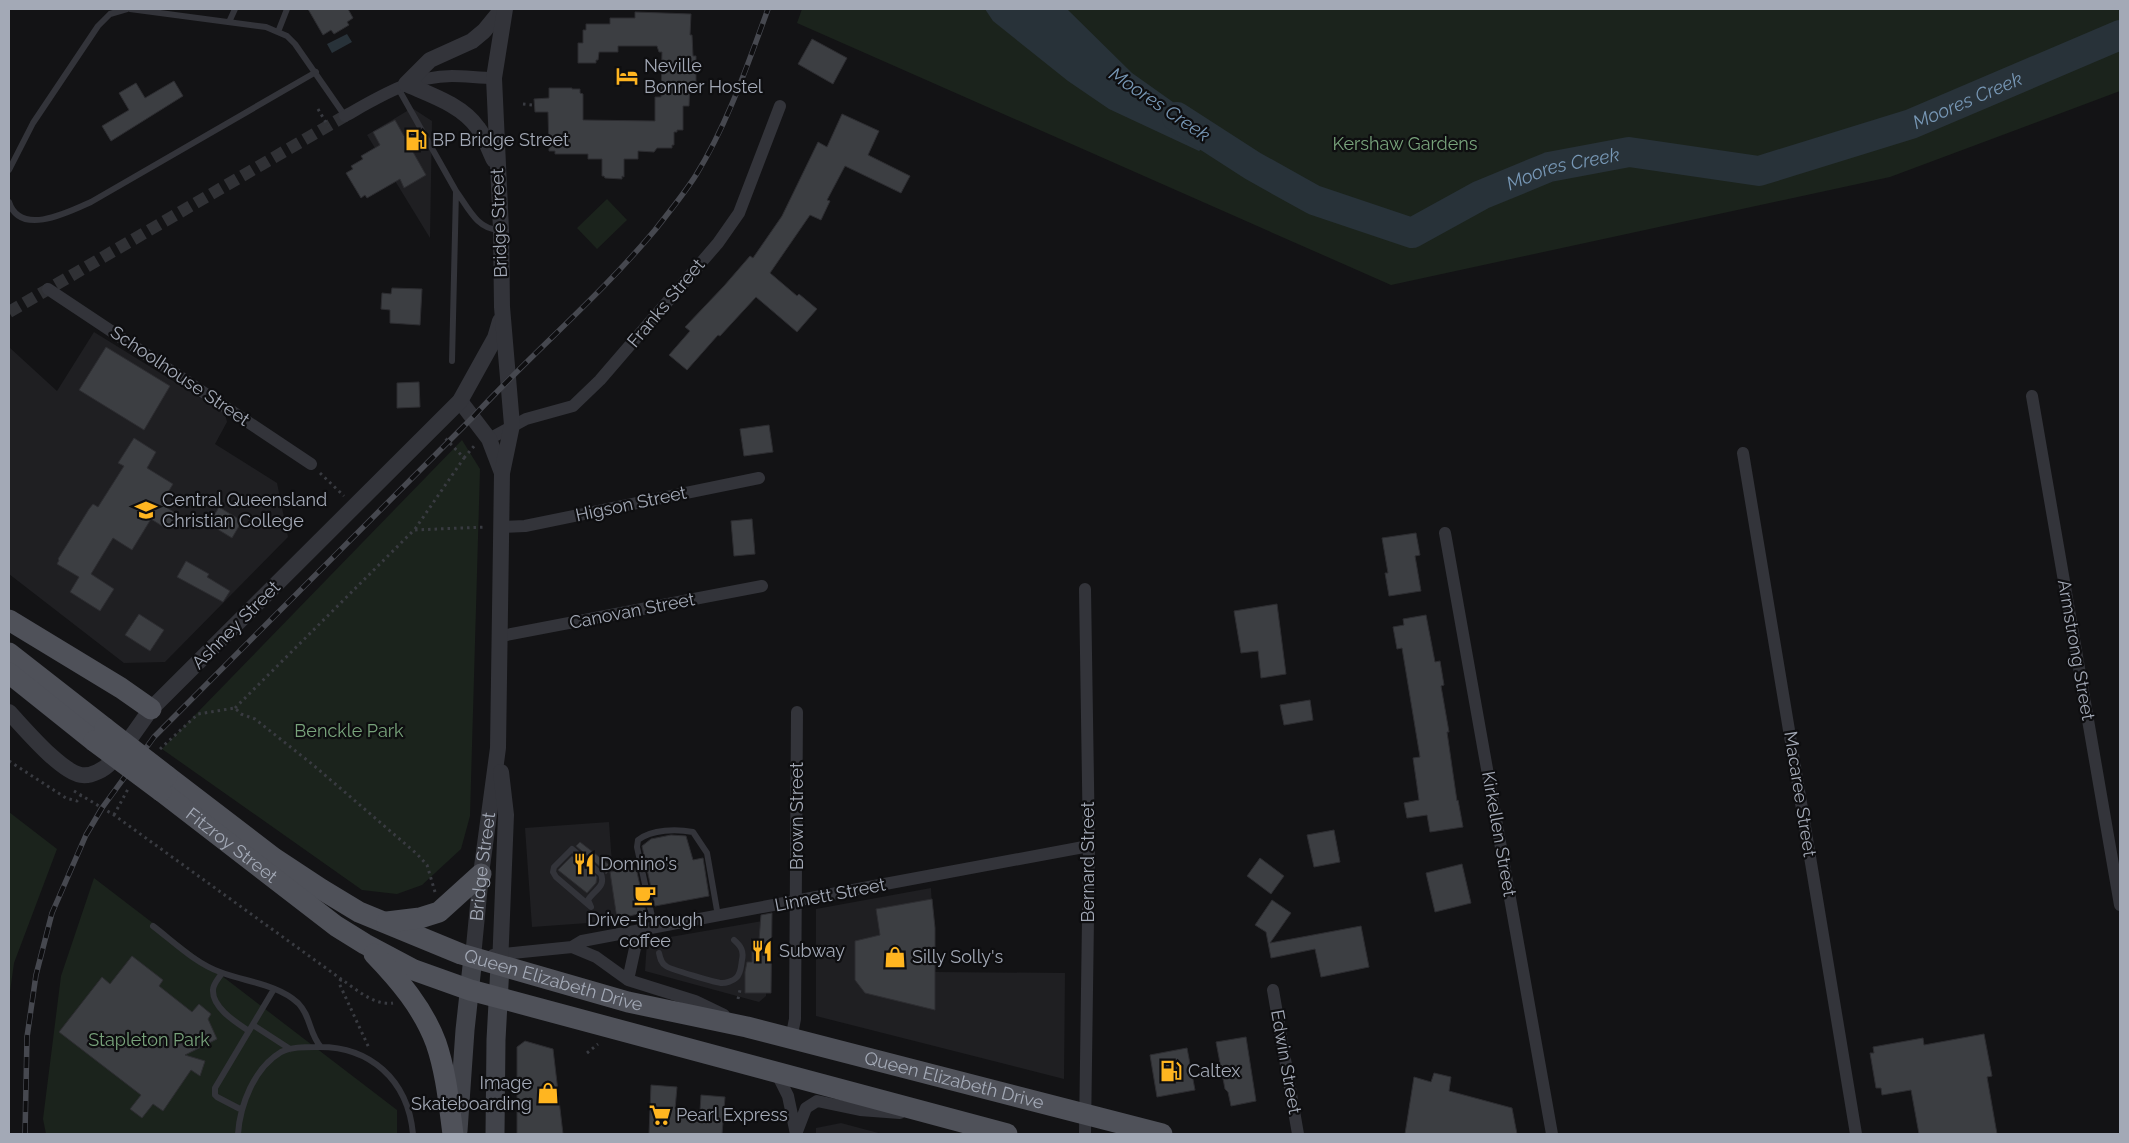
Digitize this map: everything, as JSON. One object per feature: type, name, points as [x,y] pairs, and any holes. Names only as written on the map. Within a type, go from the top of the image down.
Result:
[{"type":"main road","points":[[9,620],[121,688],[151,709]]},
{"type":"main road","name":"Fitzroy Street","points":[[9,652],[100,734]]},
{"type":"main road","name":"Fitzroy Street","points":[[9,673],[100,734],[164,783],[328,920],[365,944],[414,970],[470,990]]},
{"type":"main road","name":"Fitzroy Street","points":[[164,783],[274,858],[359,912],[473,957]]},
{"type":"main road","points":[[385,922],[420,918],[439,912],[481,874]]},
{"type":"main road","points":[[365,944],[413,998],[436,1043],[446,1081],[453,1134]]},
{"type":"main road","name":"Queen Elizabeth Drive","points":[[473,957],[501,960],[628,1002],[747,1027],[1162,1134]]},
{"type":"main road","name":"Bridge Street","points":[[458,1134],[465,1030],[473,957]]},
{"type":"main road","name":"Bridge Street","points":[[495,1134],[501,960]]},
{"type":"main road","name":"Queen Elizabeth Drive","points":[[470,990],[1007,1134]]},
{"type":"street","points":[[402,86],[430,60],[472,41],[483,33],[502,9]]},
{"type":"street","name":"Bridge Street","points":[[473,957],[481,874],[498,748],[502,473],[512,425],[502,307],[501,230],[494,78],[506,9]]},
{"type":"street","points":[[345,116],[402,86],[435,77],[494,78]]},
{"type":"street","points":[[402,86],[447,102],[464,113],[478,128],[497,166]]},
{"type":"street","name":"Franks Street","points":[[488,438],[526,418],[572,406],[584,397],[718,242],[739,213],[780,106]]},
{"type":"street","name":"Schoolhouse Street","points":[[48,289],[311,464]]},
{"type":"street","name":"Bridge Street","points":[[502,307],[495,338],[460,400],[488,438],[502,473]]},
{"type":"street","name":"Armstrong Street","points":[[2032,396],[2120,904]]},
{"type":"street","name":"Ashney Street","points":[[9,712],[50,755],[72,773],[83,776],[98,772],[110,763],[151,709],[460,400]]},
{"type":"street","name":"Macaree Street","points":[[1744,453],[1856,1134]]},
{"type":"street","name":"Higson Street","points":[[502,527],[525,526],[759,478]]},
{"type":"street","name":"Kirkellen Street","points":[[1445,533],[1552,1134]]},
{"type":"street","name":"Canovan Street","points":[[501,636],[762,586]]},
{"type":"street","name":"Bernard Street","points":[[1085,589],[1089,846],[1085,1134]]},
{"type":"street","name":"Brown Street","points":[[791,1039],[795,1019],[797,712]]},
{"type":"street","name":"Bridge Street","points":[[498,748],[506,815],[501,960]]},
{"type":"street","name":"Linnett Street","points":[[572,947],[582,941],[654,926],[718,916],[1089,846]]},
{"type":"street","points":[[628,980],[639,930]]},
{"type":"street","name":"Queen Elizabeth Drive","points":[[501,960],[572,947],[596,956],[628,980],[695,1001],[747,1027]]},
{"type":"street","name":"Edwin Street","points":[[1273,990],[1298,1134]]},
{"type":"street","points":[[776,1072],[786,1091],[796,1134]]},
{"type":"street","points":[[796,1134],[806,1108],[817,1101],[860,1110],[942,1117]]},
{"type":"lane","points":[[9,170],[33,123],[98,26],[110,14],[131,9],[183,12],[229,22],[266,27],[278,32],[295,44],[345,116]]},
{"type":"lane","points":[[229,22],[235,9]]},
{"type":"lane","points":[[278,32],[286,9]]},
{"type":"lane","points":[[10,207],[14,214],[31,220],[63,215],[99,197],[316,72]]},
{"type":"lane","points":[[402,86],[456,191],[481,226],[489,230],[501,230]]},
{"type":"lane","points":[[452,361],[456,191]]},
{"type":"lane","points":[[654,926],[637,847],[638,840],[643,836],[673,830],[693,832],[707,853],[718,916]]},
{"type":"lane","points":[[572,849],[601,874],[603,878],[602,885],[588,900],[591,907],[553,872],[554,868],[572,849]]},
{"type":"lane","points":[[153,926],[198,960],[222,973],[274,989],[297,1002],[305,1011],[314,1040],[321,1047]]},
{"type":"lane","points":[[658,953],[662,963],[672,970],[701,976],[713,981],[727,982],[735,979],[740,974],[743,956],[740,945],[734,940]]},
{"type":"lane","points":[[222,973],[214,984],[212,991],[215,999],[233,1020],[290,1049]]},
{"type":"lane","points":[[242,1110],[217,1097],[214,1092],[274,989]]},
{"type":"lane","points":[[238,1134],[242,1110],[251,1086],[272,1058],[290,1049],[321,1047],[350,1051],[377,1064],[402,1093],[407,1105],[413,1134]]},
{"type":"path","points":[[523,104],[532,105]]},
{"type":"path","points":[[318,109],[328,126]]},
{"type":"path","points":[[154,754],[198,714],[235,708],[414,530],[464,458],[441,435]]},
{"type":"path","points":[[311,464],[344,496]]},
{"type":"path","points":[[414,530],[502,527]]},
{"type":"path","points":[[235,708],[242,714],[255,719],[312,764],[417,854],[426,865],[435,894]]},
{"type":"path","points":[[9,761],[66,798],[77,801],[82,795]]},
{"type":"path","points":[[114,815],[130,785]]},
{"type":"path","points":[[70,789],[114,815],[341,979],[372,999],[386,1004],[401,1002]]},
{"type":"path","points":[[341,979],[339,983],[370,1050],[367,1058]]},
{"type":"shaded area","points":[[412,108],[432,121],[430,238],[367,135]]},
{"type":"shaded area","name":"Central Queensland Christian College","points":[[94,332],[225,413],[227,422],[215,444],[277,483],[288,537],[165,662],[124,663],[9,574],[9,347],[57,391]]},
{"type":"shaded area","points":[[609,822],[616,921],[532,927],[525,828]]},
{"type":"shaded area","points":[[931,888],[935,972],[1065,973],[1064,1079],[816,1016],[816,909]]},
{"type":"shaded area","points":[[768,920],[766,996],[759,1002],[645,971],[647,941]]},
{"type":"shaded area","points":[[841,1123],[882,1134],[816,1134],[816,1128]]},
{"type":"green space","name":"Kershaw Gardens","points":[[802,9],[2120,9],[2120,91],[1890,177],[1391,285],[797,23]]},
{"type":"green space","points":[[607,199],[627,220],[597,249],[577,228]]},
{"type":"green space","name":"Benckle Park","points":[[462,440],[480,469],[470,816],[461,849],[422,885],[397,894],[362,890],[162,749]]},
{"type":"green space","points":[[9,812],[57,849],[14,963],[9,999]]},
{"type":"green space","name":"Stapleton Park","points":[[94,878],[397,1110],[397,1134],[46,1134],[43,1119],[61,976]]},
{"type":"water","points":[[985,9],[1067,9],[1132,73],[1218,134],[1199,151],[1109,109],[1068,81],[993,21]]},
{"type":"water","points":[[347,34],[352,42],[332,53],[327,44]]},
{"type":"building","points":[[308,9],[348,9],[353,18],[347,22],[349,25],[334,34],[331,30],[323,35]]},
{"type":"building","points":[[635,12],[691,14],[690,35],[692,35],[693,56],[696,56],[696,82],[690,82],[689,106],[683,106],[683,130],[674,132],[674,145],[672,145],[672,148],[657,148],[654,152],[638,151],[638,159],[624,159],[624,177],[622,176],[622,179],[605,178],[602,176],[602,159],[588,159],[588,154],[555,154],[555,151],[549,151],[548,112],[535,112],[534,99],[549,98],[549,88],[580,89],[580,93],[583,94],[583,120],[655,121],[655,97],[661,97],[662,52],[659,52],[657,46],[618,46],[618,52],[599,52],[596,63],[578,63],[578,43],[583,43],[583,30],[586,30],[586,24],[610,24],[610,18],[635,18]]},
{"type":"building","points":[[812,39],[847,58],[833,84],[798,64]]},
{"type":"building","points":[[174,81],[183,96],[111,141],[102,126],[129,110],[119,93],[136,83],[145,98]]},
{"type":"building","points":[[842,114],[879,131],[868,155],[910,176],[901,193],[845,166],[827,200],[830,201],[821,220],[810,215],[770,273],[797,296],[799,294],[817,309],[797,332],[756,297],[720,336],[718,335],[687,370],[669,355],[690,331],[685,327],[750,256],[753,258],[782,216],[818,142],[827,147]]},
{"type":"building","points":[[395,120],[404,136],[416,130],[425,146],[413,152],[426,175],[404,188],[400,179],[367,198],[365,195],[361,198],[346,173],[353,169],[351,166],[363,159],[361,156],[380,145],[373,132]]},
{"type":"building","points":[[392,288],[422,289],[420,325],[390,323],[390,310],[381,309],[382,293],[391,294]]},
{"type":"building","points":[[106,347],[170,386],[144,430],[79,390]]},
{"type":"building","points":[[419,382],[420,407],[397,408],[397,383]]},
{"type":"building","points":[[769,425],[773,452],[744,456],[740,429]]},
{"type":"building","points":[[134,438],[156,452],[147,468],[173,484],[161,504],[177,514],[167,529],[151,519],[132,550],[113,538],[91,574],[114,589],[100,611],[70,592],[79,577],[57,564],[58,559],[89,509],[93,504],[98,507],[124,466],[118,463]]},
{"type":"building","points":[[219,507],[242,521],[232,538],[209,524]]},
{"type":"building","points":[[752,519],[755,554],[734,556],[731,521]]},
{"type":"building","points":[[1416,533],[1420,555],[1415,556],[1421,591],[1389,596],[1385,573],[1388,573],[1382,538]]},
{"type":"building","points":[[186,561],[209,574],[207,577],[230,591],[223,602],[177,577]]},
{"type":"building","points":[[1277,604],[1286,674],[1261,678],[1258,651],[1241,653],[1234,611]]},
{"type":"building","points":[[139,614],[164,630],[150,651],[125,635]]},
{"type":"building","points":[[1426,615],[1435,662],[1440,661],[1444,685],[1441,686],[1449,732],[1447,732],[1457,801],[1463,827],[1430,832],[1427,815],[1407,818],[1404,803],[1419,800],[1413,758],[1420,757],[1402,648],[1397,649],[1393,627],[1404,625],[1403,619]]},
{"type":"building","points":[[1310,700],[1313,720],[1284,725],[1280,705]]},
{"type":"building","points":[[1334,830],[1340,862],[1314,867],[1307,835]]},
{"type":"building","points":[[671,835],[686,836],[693,860],[703,858],[709,896],[655,906],[642,846],[651,839]]},
{"type":"building","points":[[580,842],[612,867],[606,874],[604,870],[576,846]]},
{"type":"building","points":[[572,856],[597,877],[596,883],[587,893],[558,870]]},
{"type":"building","points":[[1260,858],[1284,876],[1271,894],[1247,876]]},
{"type":"building","points":[[1462,864],[1471,903],[1435,912],[1426,873]]},
{"type":"building","points":[[636,868],[646,912],[617,919],[610,872]]},
{"type":"building","name":"Silly Solly's","points":[[932,899],[935,928],[935,1010],[865,993],[855,980],[855,941],[880,935],[876,909]]},
{"type":"building","points":[[1272,900],[1291,913],[1270,943],[1361,926],[1369,967],[1321,977],[1315,949],[1271,958],[1266,932],[1255,925]]},
{"type":"building","name":"Subway","points":[[772,913],[771,993],[745,993],[747,962],[752,962],[752,939],[759,940],[761,915]]},
{"type":"building","points":[[132,956],[163,980],[159,986],[192,1012],[199,1004],[211,1014],[208,1019],[217,1039],[185,1055],[205,1061],[200,1076],[191,1070],[163,1111],[153,1104],[142,1118],[130,1109],[141,1095],[59,1032],[102,977],[110,984]]},
{"type":"building","points":[[1984,1034],[1992,1076],[1987,1077],[1997,1134],[1919,1134],[1911,1090],[1882,1095],[1881,1088],[1876,1088],[1870,1053],[1874,1053],[1873,1047],[1923,1038],[1924,1045]]},
{"type":"building","points":[[1246,1037],[1256,1101],[1231,1106],[1228,1092],[1225,1089],[1216,1042]]},
{"type":"building","points":[[525,1041],[553,1049],[563,1134],[517,1134],[517,1047]]},
{"type":"building","points":[[1187,1048],[1195,1090],[1157,1097],[1150,1055]]},
{"type":"building","points":[[1434,1073],[1451,1077],[1449,1091],[1512,1108],[1517,1134],[1405,1134],[1414,1077],[1431,1082]]},
{"type":"building","points":[[651,1085],[677,1087],[675,1109],[700,1111],[701,1095],[725,1097],[722,1134],[649,1134]]},
{"type":"waterway","name":"Moores Creek","points":[[1177,117],[1253,166],[1314,200],[1412,233],[1481,195],[1549,167],[1629,152],[1759,171],[1911,124],[2120,35]]},
{"type":"tunnel","points":[[9,312],[345,116]]},
{"type":"railway","points":[[25,1134],[27,1037],[36,975],[52,913],[86,835],[102,808],[154,737],[518,370],[588,302],[634,255],[655,230],[691,182],[718,135],[736,94],[768,9]]},
{"type":"place","name":"Neville Bonner Hostel","points":[[627,76]]},
{"type":"place","name":"BP Bridge Street","points":[[416,140]]},
{"type":"place","name":"Central Queensland Christian College","points":[[146,510]]},
{"type":"place","name":"Domino's","points":[[584,864]]},
{"type":"place","name":"Drive-through coffee","points":[[645,895]]},
{"type":"place","name":"Subway","points":[[762,951]]},
{"type":"place","name":"Silly Solly's","points":[[895,957]]},
{"type":"place","name":"Caltex","points":[[1171,1071]]},
{"type":"place","name":"Image Skateboarding","points":[[548,1093]]},
{"type":"place","name":"Pearl Express","points":[[660,1115]]}]
